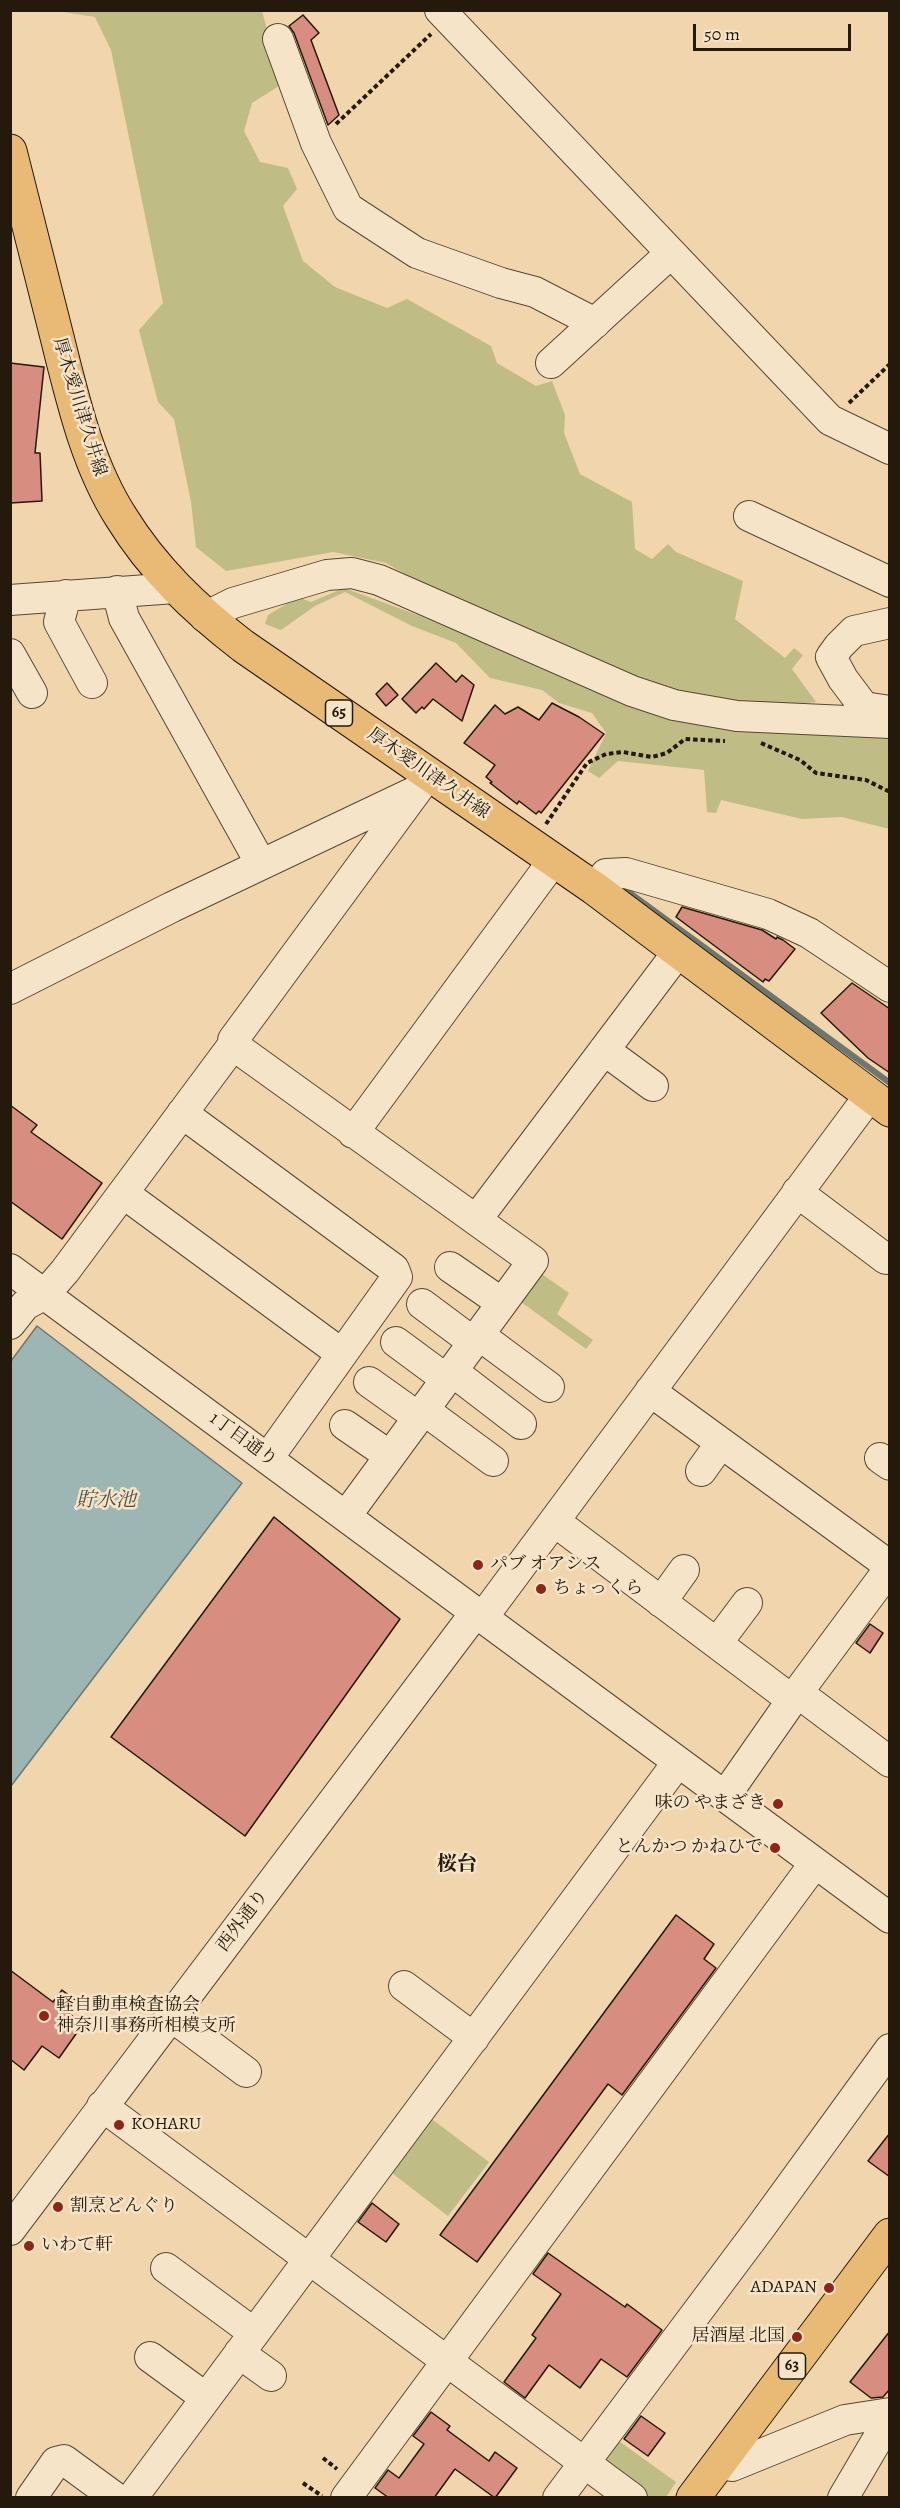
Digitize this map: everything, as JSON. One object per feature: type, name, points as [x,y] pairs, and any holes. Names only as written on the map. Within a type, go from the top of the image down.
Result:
[{"type":"main road","name":"厚木愛川津久井線","points":[[10,152],[86,442],[102,482],[121,518],[175,588],[205,617],[421,784],[542,854],[594,888],[880,1102]]},
{"type":"main road","name":"63","points":[[693,2498],[890,2235]]},
{"type":"street","points":[[444,14],[830,420],[890,449]]},
{"type":"street","points":[[278,39],[316,143],[348,208],[417,253],[501,283],[535,292],[595,323]]},
{"type":"street","points":[[551,363],[671,253]]},
{"type":"street","points":[[749,516],[890,582]]},
{"type":"street","points":[[205,617],[233,603],[327,575],[352,573],[379,580],[632,691],[674,705],[737,716],[890,723]]},
{"type":"street","points":[[10,600],[175,588]]},
{"type":"street","points":[[117,591],[124,618],[261,864]]},
{"type":"street","points":[[66,595],[59,622],[92,683]]},
{"type":"street","points":[[890,623],[854,631],[831,657],[843,679],[864,707],[890,711]]},
{"type":"street","points":[[10,654],[32,693]]},
{"type":"street","points":[[10,989],[421,784]]},
{"type":"street","points":[[10,1324],[25,1305],[45,1294],[64,1271],[233,1045],[233,1040],[421,784]]},
{"type":"street","points":[[353,1133],[542,854]]},
{"type":"street","points":[[594,888],[606,874],[626,873],[768,914],[809,933],[890,987]]},
{"type":"street","points":[[476,1220],[678,952]]},
{"type":"street","points":[[233,1045],[533,1261],[346,1516]]},
{"type":"street","points":[[604,1050],[653,1086]]},
{"type":"street","name":"西外通り","points":[[10,2230],[171,2016],[554,1521],[797,1192],[880,1102]]},
{"type":"street","points":[[182,1113],[234,1162],[394,1269],[397,1277],[268,1458]]},
{"type":"street","points":[[797,1192],[886,1259]]},
{"type":"street","points":[[123,1193],[172,1241],[342,1354]]},
{"type":"street","points":[[450,1267],[502,1304]]},
{"type":"street","name":"1丁目通り","points":[[10,1269],[890,1918]]},
{"type":"street","points":[[422,1304],[549,1387]]},
{"type":"street","points":[[396,1342],[521,1424]]},
{"type":"street","points":[[369,1382],[493,1461]]},
{"type":"street","points":[[651,1390],[890,1567],[795,1696],[725,1797]]},
{"type":"street","points":[[345,1425],[390,1456]]},
{"type":"street","points":[[701,1472],[721,1443]]},
{"type":"street","points":[[554,1521],[717,1643],[890,1762]]},
{"type":"street","points":[[661,1602],[684,1570]]},
{"type":"street","points":[[717,1643],[747,1604]]},
{"type":"street","points":[[132,2498],[308,2259],[431,2083],[474,2038],[678,1762]]},
{"type":"street","points":[[346,2498],[815,1863]]},
{"type":"street","points":[[404,1986],[474,2038]]},
{"type":"street","points":[[171,2016],[246,2072]]},
{"type":"street","points":[[558,2498],[890,2049]]},
{"type":"street","points":[[102,2106],[632,2498]]},
{"type":"street","points":[[166,2268],[246,2343],[271,2376]]},
{"type":"street","points":[[150,2357],[206,2398]]},
{"type":"street","points":[[718,2464],[732,2466],[845,2420],[890,2416]]},
{"type":"street","points":[[843,2498],[890,2416]]},
{"type":"street","points":[[31,2498],[56,2462],[64,2460],[116,2498]]},
{"type":"path","points":[[316,143],[444,14]]},
{"type":"path","points":[[830,420],[890,364]]},
{"type":"path","points":[[759,738],[762,744],[800,760],[816,773],[858,778],[890,792]]},
{"type":"path","points":[[542,854],[587,763],[606,754],[623,752],[652,757],[667,753],[685,739],[726,741]]},
{"type":"path","points":[[303,2482],[324,2498]]},
{"type":"shaded area","points":[[57,11],[262,11],[282,84],[252,103],[244,131],[260,162],[288,168],[297,189],[283,206],[303,261],[335,287],[387,308],[407,299],[491,346],[497,363],[536,386],[552,381],[565,415],[564,433],[580,474],[632,502],[635,549],[652,559],[668,544],[676,552],[743,581],[735,619],[785,658],[794,648],[803,655],[792,669],[816,702],[784,706],[783,725],[889,738],[889,829],[842,817],[802,819],[721,800],[716,813],[707,812],[704,770],[618,761],[599,778],[588,771],[606,733],[592,713],[559,703],[542,690],[490,678],[456,643],[412,626],[345,592],[315,606],[281,630],[265,624],[268,615],[298,597],[311,602],[344,588],[602,689],[386,563],[333,552],[226,571],[196,547],[191,502],[174,419],[158,402],[139,330],[163,303],[111,50],[95,17]]},
{"type":"shaded area","points":[[539,1272],[569,1293],[557,1314],[593,1340],[586,1349],[514,1297]]},
{"type":"shaded area","points":[[425,2114],[489,2162],[448,2216],[384,2167]]},
{"type":"shaded area","points":[[609,2434],[676,2482],[666,2497],[643,2497],[593,2461]]},
{"type":"water","name":"貯水池","points":[[37,1326],[242,1483],[11,1786],[11,1361]]},
{"type":"building","points":[[303,15],[319,33],[311,40],[339,115],[328,125],[294,33],[289,26]]},
{"type":"building","points":[[10,363],[44,367],[35,453],[40,453],[42,501],[10,503]]},
{"type":"building","points":[[436,663],[456,682],[462,675],[474,685],[462,721],[433,699],[424,709],[422,707],[416,713],[402,699]]},
{"type":"building","points":[[387,683],[398,695],[386,706],[376,694]]},
{"type":"building","points":[[552,703],[579,717],[604,734],[541,813],[539,811],[536,814],[519,801],[517,804],[490,783],[492,782],[486,777],[495,765],[464,743],[495,705],[505,714],[518,707],[539,720]]},
{"type":"building","points":[[682,907],[762,930],[776,939],[777,937],[783,940],[795,949],[769,981],[765,979],[763,982],[676,917]]},
{"type":"building","points":[[852,983],[890,1009],[890,1073],[868,1058],[821,1013]]},
{"type":"building","points":[[10,1105],[37,1125],[31,1132],[102,1183],[62,1239],[10,1201]]},
{"type":"building","points":[[274,1517],[400,1619],[245,1836],[111,1737]]},
{"type":"building","points":[[870,1624],[883,1633],[870,1653],[856,1643]]},
{"type":"building","points":[[676,1915],[714,1944],[704,1959],[716,1968],[622,2095],[608,2084],[477,2262],[440,2235]]},
{"type":"building","points":[[10,1970],[53,2002],[62,1990],[75,2000],[67,2012],[83,2024],[59,2058],[42,2046],[24,2070],[10,2059]]},
{"type":"building","points":[[890,2133],[890,2177],[868,2161]]},
{"type":"building","points":[[372,2203],[399,2224],[386,2242],[358,2222]]},
{"type":"building","points":[[548,2253],[625,2307],[627,2304],[662,2330],[627,2377],[601,2359],[580,2388],[549,2365],[525,2398],[504,2382],[536,2338],[532,2335],[561,2294],[533,2274]]},
{"type":"building","points":[[890,2331],[890,2389],[883,2397],[871,2398],[850,2382]]},
{"type":"building","points":[[431,2412],[450,2426],[447,2430],[489,2461],[495,2452],[517,2468],[495,2498],[455,2469],[434,2498],[389,2498],[375,2488],[388,2470],[399,2478],[424,2444],[413,2436]]},
{"type":"building","points":[[641,2416],[665,2433],[648,2456],[624,2439]]},
{"type":"waterway","points":[[623,888],[890,1083]]},
{"type":"place","name":"パブ オアシス","points":[[478,1565]]},
{"type":"place","name":"ちょっくら","points":[[541,1589]]},
{"type":"place","name":"味の やまざき","points":[[778,1804]]},
{"type":"place","name":"とんかつ かねひで","points":[[775,1848]]},
{"type":"place","name":"軽自動車検査協会 神奈川事務所相模支所","points":[[44,2016]]},
{"type":"place","name":"KOHARU","points":[[119,2125]]},
{"type":"place","name":"割烹どんぐり","points":[[58,2207]]},
{"type":"place","name":"いわて軒","points":[[29,2246]]},
{"type":"place","name":"ADAPAN","points":[[829,2288]]},
{"type":"place","name":"居酒屋 北国","points":[[797,2337]]},
{"type":"district","name":"桜台","points":[[457,1865]]}]
